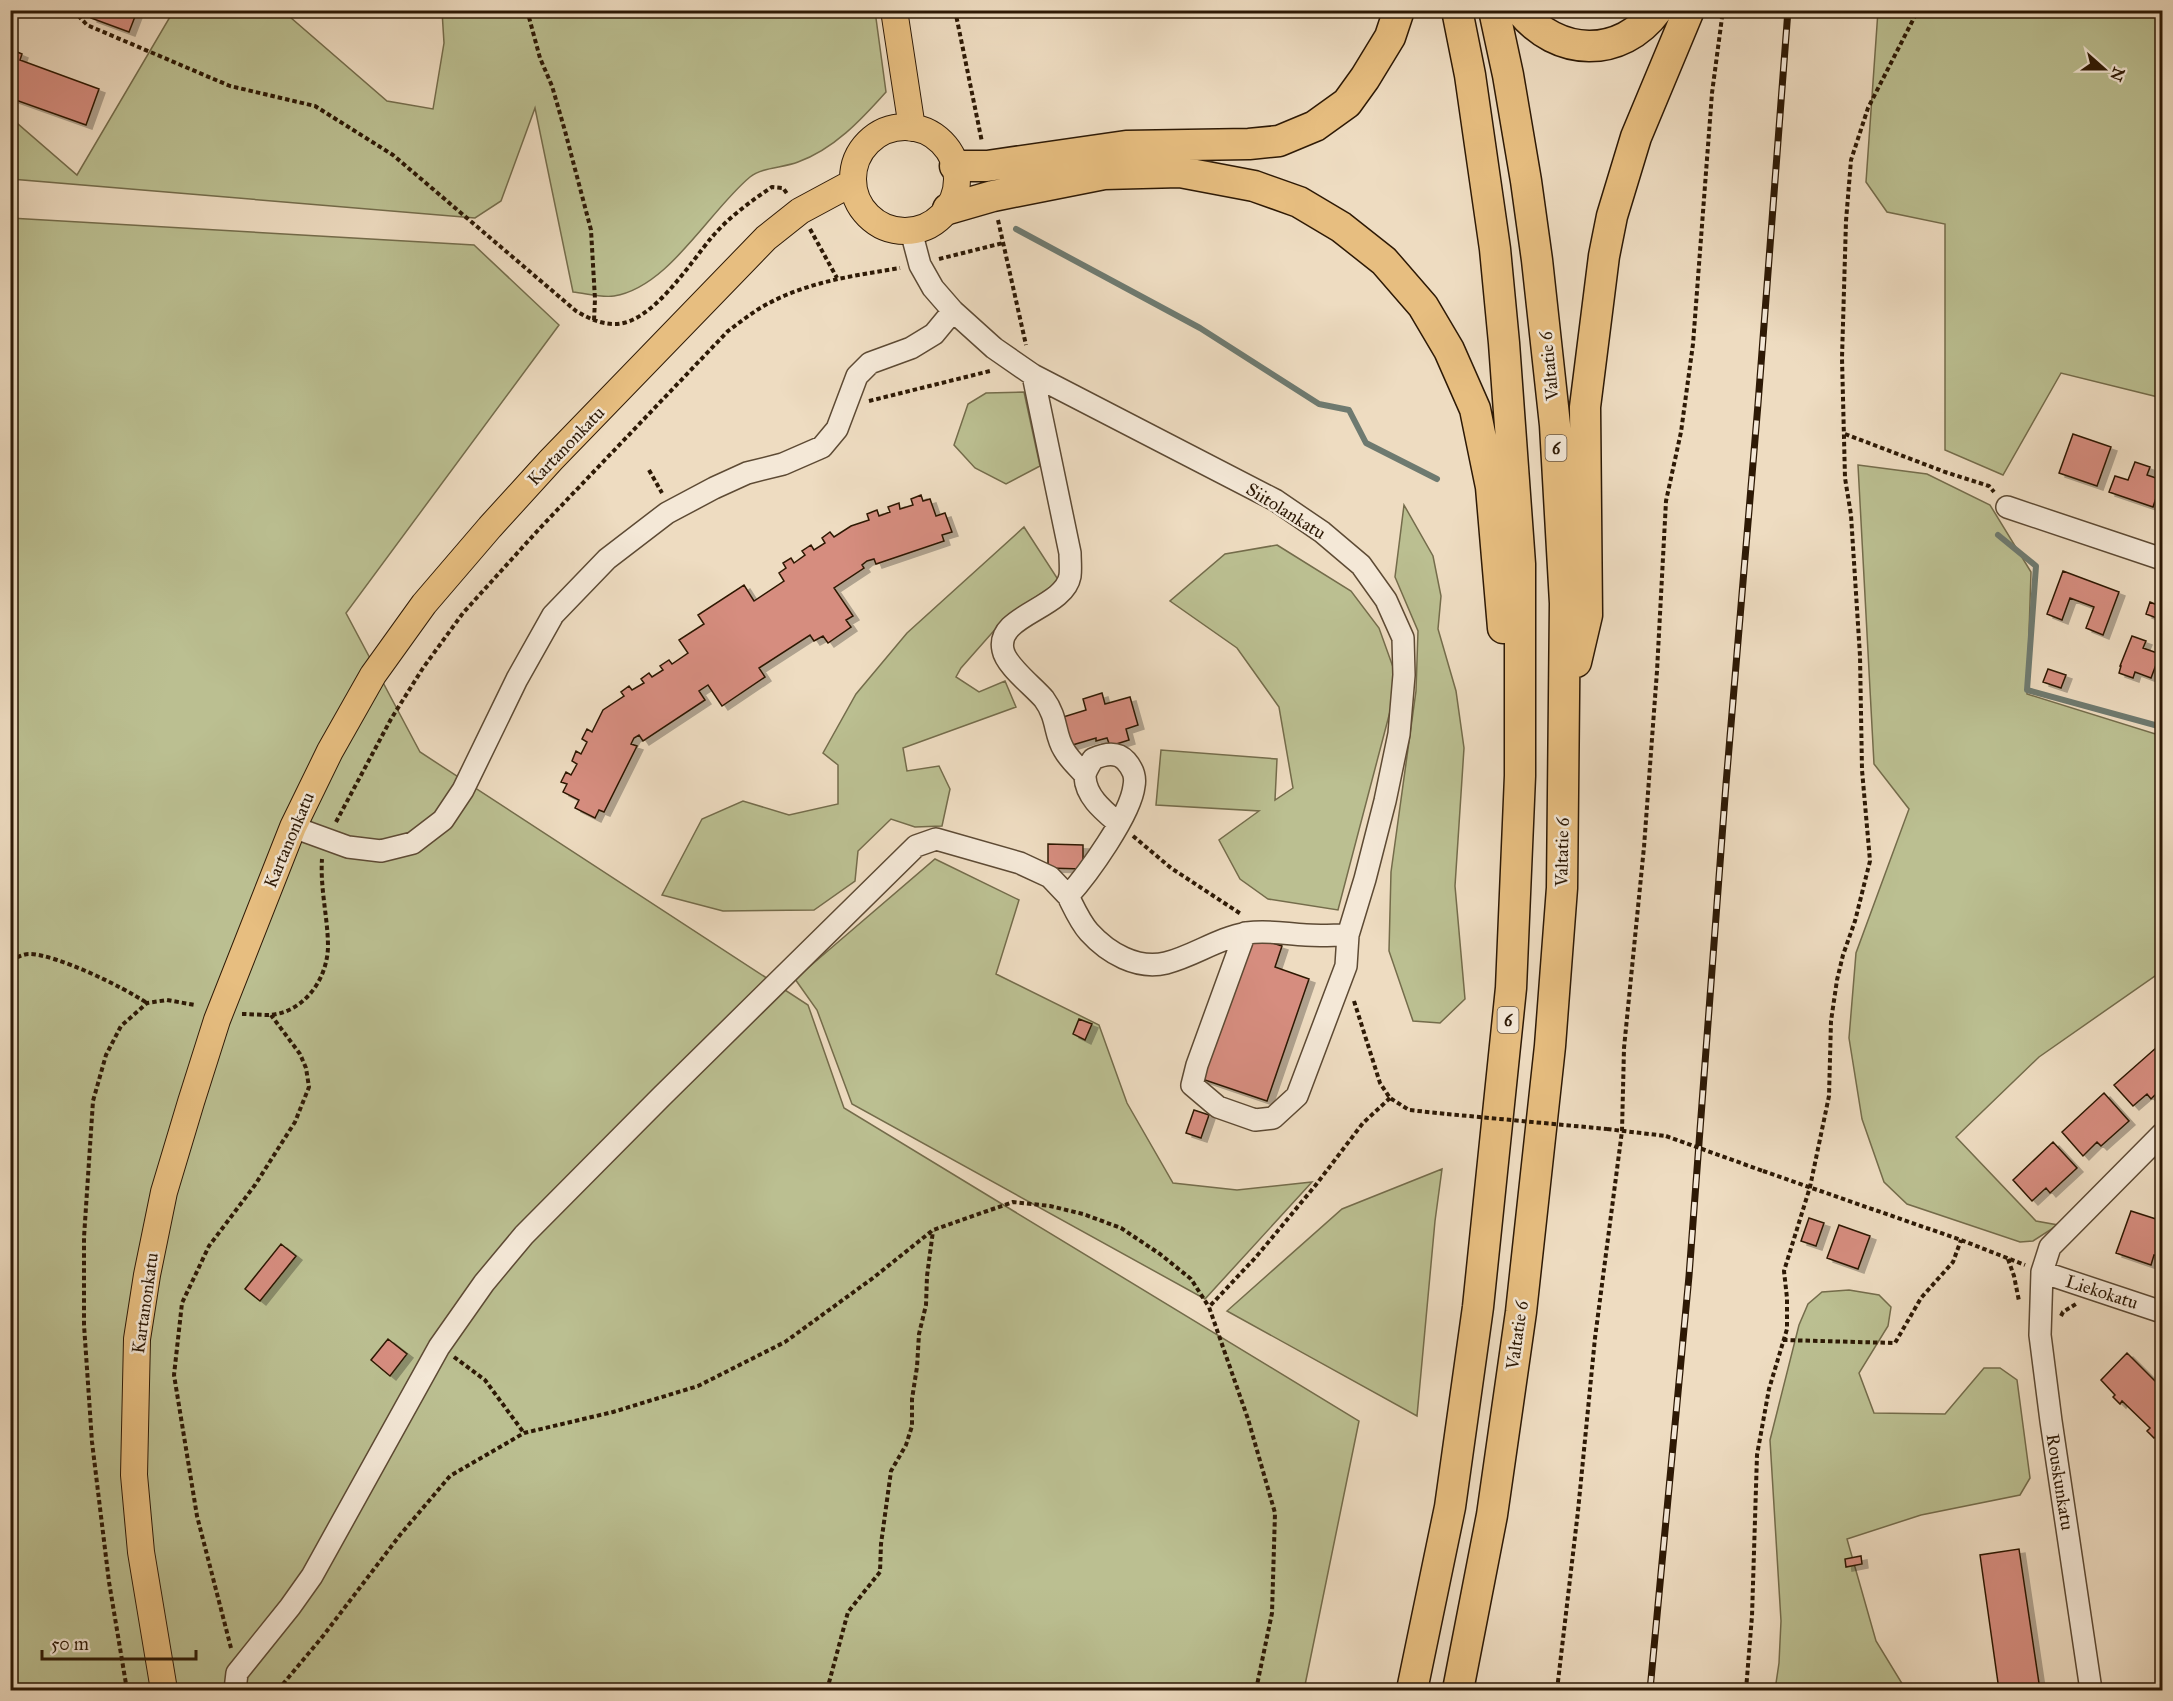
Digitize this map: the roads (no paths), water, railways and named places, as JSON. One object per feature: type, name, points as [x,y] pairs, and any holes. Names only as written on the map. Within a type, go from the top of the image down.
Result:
[{"type":"highway","points":[[955,166],[987,166],[1126,146],[1249,144],[1280,141],[1315,126],[1347,103],[1390,37],[1399,10]]},
{"type":"highway","name":"6","points":[[1412,1690],[1450,1507],[1478,1307],[1511,988],[1520,776],[1520,564],[1502,320],[1495,249],[1470,75],[1457,10]]},
{"type":"highway","name":"Valtatie 6","points":[[1458,1690],[1495,1493],[1521,1312],[1550,1046],[1562,888],[1564,603],[1555,425],[1526,181],[1508,75],[1494,10]]},
{"type":"highway","points":[[1520,10],[1531,24],[1552,38],[1577,45],[1596,46],[1628,38],[1646,24],[1657,10]]},
{"type":"highway","points":[[1564,716],[1587,615],[1585,407],[1604,256],[1620,186],[1636,137],[1689,10]]},
{"type":"highway","points":[[948,209],[993,196],[1104,174],[1180,172],[1254,186],[1299,202],[1341,227],[1384,261],[1423,306],[1449,350],[1475,409],[1491,487],[1503,633],[1511,988]]},
{"type":"main road","points":[[894,10],[912,128]]},
{"type":"main road","points":[[894,128],[912,128],[927,132],[939,140],[949,152],[955,166],[956,188],[948,209],[938,220],[911,231],[890,230],[871,220],[858,203],[852,183],[854,164],[863,148],[876,135],[894,128]]},
{"type":"main road","name":"Kartanonkatu","points":[[164,1690],[141,1552],[134,1475],[137,1339],[147,1275],[165,1192],[191,1102],[217,1020],[293,827],[330,751],[373,675],[424,604],[490,527],[766,238],[801,211],[852,183]]},
{"type":"street","name":"Siitolankatu","points":[[911,231],[920,265],[933,288],[953,311],[994,348],[1025,369],[1275,500],[1322,532],[1361,565],[1386,600],[1403,638],[1404,675],[1399,734],[1386,801],[1347,935],[1346,966],[1297,1096],[1273,1118],[1255,1120],[1218,1107],[1192,1085],[1197,1065],[1245,933]]},
{"type":"street","points":[[293,827],[348,847],[381,851],[413,843],[443,820],[463,790],[517,679],[553,615],[607,559],[672,510],[714,488],[747,473],[783,464],[822,447],[837,429],[857,376],[870,363],[912,348],[934,334],[953,311]]},
{"type":"street","points":[[1025,369],[1070,553],[1070,577],[1060,596],[1014,623],[1003,637],[1003,651],[1010,663],[1044,699],[1054,715],[1058,736],[1064,750],[1085,775],[1088,790],[1100,808],[1118,823]]},
{"type":"street","points":[[2007,507],[2163,558]]},
{"type":"street","points":[[1068,896],[1087,875],[1130,804],[1135,785],[1133,769],[1122,757],[1107,753],[1093,759],[1085,775]]},
{"type":"street","points":[[236,1682],[312,1576],[440,1347],[484,1283],[524,1235],[916,846],[936,839],[1020,863],[1050,877],[1068,896],[1089,932],[1115,954],[1136,963],[1165,963],[1228,937],[1267,930],[1306,935],[1347,935]]},
{"type":"street","name":"Rouskunkatu","points":[[2091,1690],[2050,1422],[2040,1335],[2042,1272],[2050,1247],[2163,1134]]},
{"type":"street","name":"Liekokatu","points":[[2042,1272],[2163,1312]]},
{"type":"waterway","points":[[1016,229],[1200,328],[1319,404],[1349,410],[1366,443],[1437,479]]},
{"type":"waterway","points":[[1998,535],[2036,566],[2027,690],[2162,727]]},
{"type":"railway","points":[[1650,1690],[1689,1276],[1788,10]]}]
